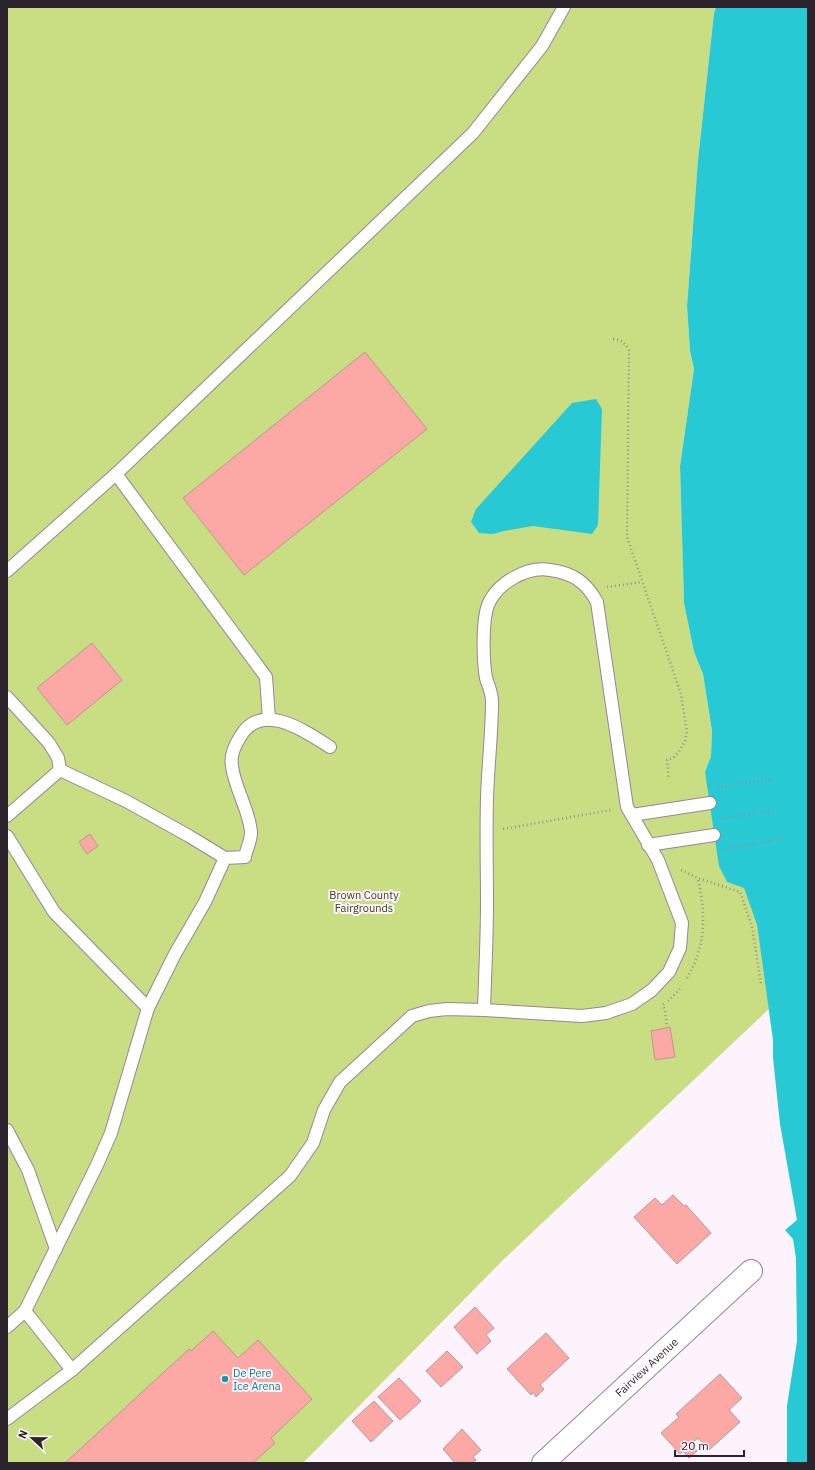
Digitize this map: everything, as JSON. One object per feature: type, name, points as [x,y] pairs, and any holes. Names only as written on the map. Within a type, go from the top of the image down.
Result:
[{"type":"street","name":"Fairview Avenue","points":[[543,1463],[751,1271]]},
{"type":"lane","points":[[7,571],[116,474],[473,133],[542,46],[564,7]]},
{"type":"lane","points":[[116,474],[266,676],[269,719]]},
{"type":"lane","points":[[7,1420],[72,1370],[290,1176],[313,1143],[324,1110],[340,1082],[412,1016],[429,1011],[447,1009],[582,1016],[606,1013],[632,1004],[652,990],[669,972],[680,948],[682,923],[658,860],[629,811],[598,602],[584,584],[568,574],[546,569],[536,570],[517,576],[500,588],[488,605],[486,616],[484,643],[486,676],[492,699],[487,798],[487,906],[484,1010]]},
{"type":"lane","points":[[7,697],[49,743],[58,758],[60,770]]},
{"type":"lane","points":[[60,770],[126,801],[225,858],[245,857],[251,834],[245,808],[231,765],[234,750],[241,736],[250,724],[269,719],[300,728],[330,748]]},
{"type":"lane","points":[[7,816],[60,770]]},
{"type":"lane","points":[[629,811],[710,803]]},
{"type":"lane","points":[[648,844],[714,834]]},
{"type":"lane","points":[[7,836],[54,912],[148,1008]]},
{"type":"lane","points":[[8,1323],[25,1311],[97,1165],[111,1133],[148,1008],[205,902],[225,858]]},
{"type":"lane","points":[[7,1130],[28,1170],[56,1250]]},
{"type":"lane","points":[[25,1311],[72,1370]]},
{"type":"path","points":[[613,339],[619,340],[626,344],[629,350],[627,537],[681,694],[687,732],[685,741],[679,752],[673,758],[667,760],[669,778]]},
{"type":"path","points":[[590,590],[642,582]]},
{"type":"path","points":[[712,788],[772,779]]},
{"type":"path","points":[[716,820],[776,809]]},
{"type":"path","points":[[499,829],[629,811]]},
{"type":"path","points":[[723,849],[782,838]]},
{"type":"path","points":[[698,878],[740,892],[752,926],[761,984]]},
{"type":"green space","name":"Brown County Fairgrounds","points":[[7,7],[716,7],[714,13],[698,160],[687,306],[690,351],[694,369],[680,466],[684,603],[694,652],[703,674],[712,731],[711,756],[705,772],[727,882],[744,887],[757,925],[769,1009],[504,1259],[303,1463],[7,1463]]},
{"type":"water","points":[[716,7],[808,7],[808,1463],[787,1463],[787,1406],[797,1341],[796,1258],[793,1239],[785,1230],[797,1220],[780,1124],[773,1058],[773,1040],[757,925],[744,888],[727,882],[719,866],[705,772],[711,756],[712,731],[703,674],[694,652],[684,603],[680,466],[694,369],[690,351],[687,306],[698,160],[714,13]]},
{"type":"water","points":[[596,399],[602,409],[598,525],[592,534],[533,526],[493,534],[479,533],[471,522],[476,509],[572,403]]},
{"type":"building","points":[[365,352],[427,429],[244,575],[183,498]]},
{"type":"building","points":[[92,643],[122,680],[67,725],[37,688]]},
{"type":"building","points":[[90,834],[98,846],[87,854],[79,842]]},
{"type":"building","points":[[670,1027],[675,1057],[655,1060],[651,1031]]},
{"type":"building","points":[[673,1195],[684,1206],[686,1205],[711,1233],[677,1264],[634,1217],[655,1198],[662,1205]]},
{"type":"building","points":[[475,1307],[494,1328],[486,1335],[491,1341],[477,1354],[454,1327]]},
{"type":"building","name":"De Pere Ice Arena","points":[[213,1331],[238,1358],[258,1340],[312,1399],[271,1438],[275,1443],[253,1463],[65,1463],[189,1349],[191,1351]]},
{"type":"building","points":[[546,1333],[569,1358],[540,1385],[544,1389],[536,1397],[533,1392],[531,1395],[507,1369]]},
{"type":"building","points":[[447,1351],[463,1367],[441,1387],[426,1371]]},
{"type":"building","points":[[720,1374],[742,1398],[729,1410],[740,1422],[709,1450],[698,1438],[691,1444],[697,1451],[689,1458],[683,1451],[680,1454],[661,1433],[679,1417],[676,1414]]},
{"type":"building","points":[[399,1378],[421,1401],[400,1420],[378,1397]]},
{"type":"building","points":[[374,1401],[393,1421],[371,1442],[352,1421]]},
{"type":"building","points":[[462,1429],[481,1450],[473,1457],[476,1460],[472,1463],[455,1463],[443,1449]]},
{"type":"place","name":"De Pere Ice Arena","points":[[225,1379]]}]
